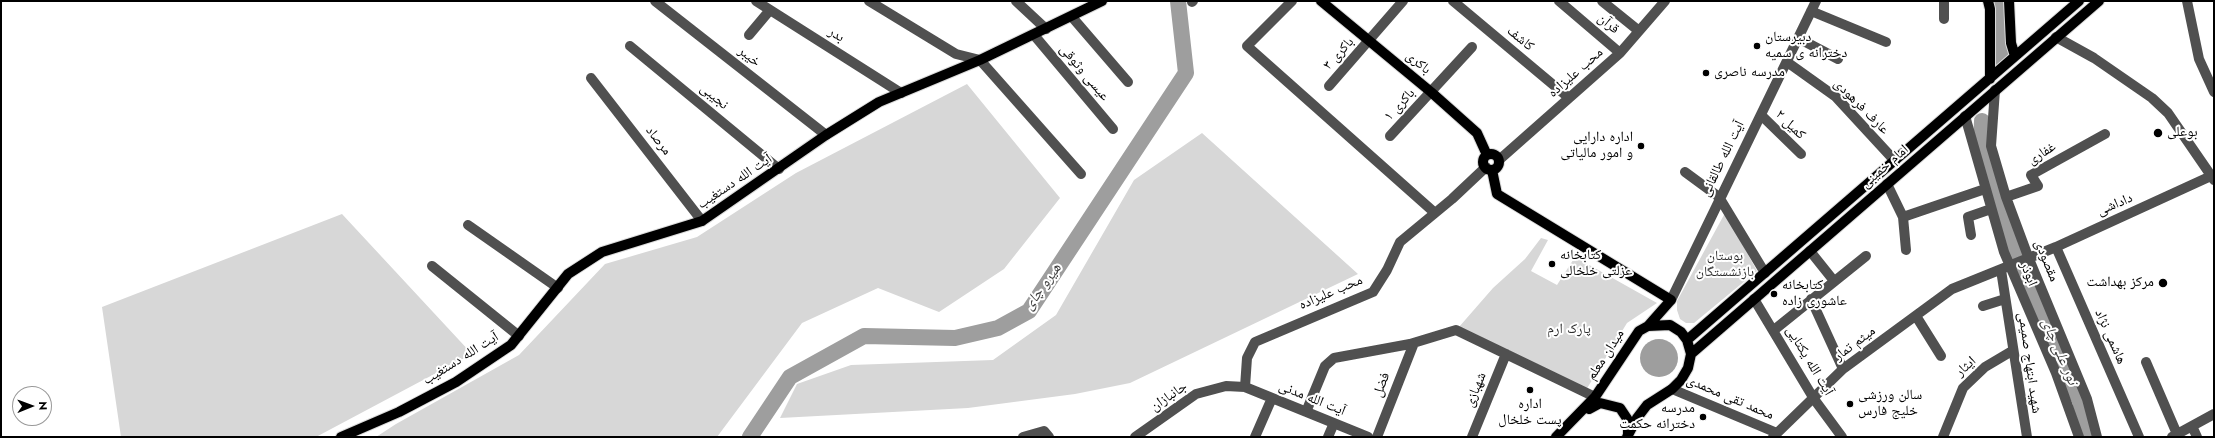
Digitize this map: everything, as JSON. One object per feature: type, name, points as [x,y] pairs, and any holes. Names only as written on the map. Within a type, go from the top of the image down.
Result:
[{"type":"main road","name":"آیت الله دستغیب","points":[[341,437],[399,412],[456,382],[511,345],[568,274],[602,252],[702,221],[826,135],[880,102],[980,60],[1046,30],[1102,1]]},
{"type":"main road","name":"باکری","points":[[1321,1],[1432,92],[1477,133],[1487,155]]},
{"type":"main road","points":[[1988,1],[1990,9],[1990,78]]},
{"type":"main road","points":[[2009,1],[2011,42],[2015,56]]},
{"type":"main road","name":"امام خمینی","points":[[1687,340],[2079,1]]},
{"type":"main road","name":"امام خمینی","points":[[1691,354],[1810,252],[1994,90],[2099,1]]},
{"type":"main road","points":[[1489,169],[1497,168],[1499,160],[1492,154],[1487,155],[1483,162],[1489,169],[1497,194],[1671,300]]},
{"type":"main road","name":"آیت الله طالقانی","points":[[1648,326],[1671,300]]},
{"type":"main road","points":[[1627,437],[1637,418],[1647,405],[1672,389],[1681,380],[1688,368],[1691,354],[1687,340],[1681,332],[1670,325],[1648,326]]},
{"type":"main road","name":"میدان معلم","points":[[1556,437],[1579,416],[1595,397],[1639,331],[1648,326]]},
{"type":"main road","points":[[1579,416],[1600,402],[1612,404],[1620,408],[1628,420],[1627,437]]},
{"type":"street","name":"خیبر","points":[[655,1],[826,135]]},
{"type":"street","name":"بدر","points":[[756,1],[901,93]]},
{"type":"street","points":[[869,1],[956,54],[980,60],[1081,174]]},
{"type":"street","points":[[1016,1],[1046,30]]},
{"type":"street","points":[[1292,1],[1247,46],[1435,213]]},
{"type":"street","name":"باکری ۳","points":[[1329,86],[1370,41],[1403,1]]},
{"type":"street","name":"کاشف","points":[[1453,1],[1569,98]]},
{"type":"street","name":"قرآن","points":[[1559,1],[1620,53]]},
{"type":"street","points":[[1602,1],[1639,31]]},
{"type":"street","name":"محب علیزاده","points":[[1499,160],[1620,53],[1665,1]]},
{"type":"street","points":[[1944,1],[1944,19]]},
{"type":"street","points":[[2187,1],[2199,59],[2214,92]]},
{"type":"street","points":[[1814,4],[1886,42]]},
{"type":"street","name":"آیت الله طالقانی","points":[[1671,300],[1814,4]]},
{"type":"street","points":[[749,35],[770,10]]},
{"type":"street","points":[[1072,17],[1128,82]]},
{"type":"street","name":"عیسی وثوقی","points":[[1034,35],[1114,129]]},
{"type":"street","points":[[2056,37],[2094,58],[2152,98],[2168,113],[2213,178]]},
{"type":"street","points":[[1798,38],[1838,59]]},
{"type":"street","name":"نجیبی","points":[[630,46],[779,169]]},
{"type":"street","name":"باکری ۱","points":[[1390,136],[1472,48]]},
{"type":"street","name":"عارف فرهودی","points":[[1787,62],[1836,97],[1895,161]]},
{"type":"street","name":"مرصاد","points":[[591,78],[702,221]]},
{"type":"street","name":"مقصودی","points":[[1994,90],[1991,146],[2006,197],[2029,259],[2087,399],[2097,437]]},
{"type":"street","name":"کمیل ۲","points":[[1761,115],[1801,154]]},
{"type":"street","name":"ابوذر","points":[[1965,116],[2006,268],[2056,373],[2079,437]]},
{"type":"street","name":"غفاری","points":[[2006,197],[2038,186],[2031,175],[2105,134]]},
{"type":"street","name":"محب علیزاده","points":[[1245,387],[1247,358],[1254,342],[1373,292],[1387,270],[1400,242],[1489,169]]},
{"type":"street","points":[[1685,172],[1719,198],[1765,273]]},
{"type":"street","name":"داداشی","points":[[2006,268],[2213,178]]},
{"type":"street","points":[[1887,184],[1903,217],[1906,250]]},
{"type":"street","points":[[1903,217],[1985,189]]},
{"type":"street","points":[[1971,235],[1968,217],[1991,209]]},
{"type":"street","points":[[468,225],[558,288]]},
{"type":"street","name":"هاشمی نژاد","points":[[2056,247],[2138,437]]},
{"type":"street","points":[[1810,252],[1834,281]]},
{"type":"street","points":[[1774,330],[1866,256]]},
{"type":"street","points":[[432,266],[519,336]]},
{"type":"street","name":"شهید ابتهاج صمیمی","points":[[2006,268],[2005,299],[2026,437]]},
{"type":"street","name":"میثم تمار","points":[[1775,435],[1814,399],[1843,369],[1952,289],[2006,268]]},
{"type":"street","name":"آیت الله یکتایی","points":[[1754,299],[1774,330],[1814,399],[1842,437]]},
{"type":"street","points":[[1811,299],[1843,369]]},
{"type":"street","points":[[1983,306],[2005,299]]},
{"type":"street","points":[[1916,316],[1941,356]]},
{"type":"street","points":[[1306,412],[1325,366],[1334,358],[1414,343],[1456,330],[1595,397]]},
{"type":"street","name":"فضل","points":[[1377,437],[1414,343]]},
{"type":"street","name":"ایثار","points":[[1943,437],[1963,388],[1985,367],[2012,351]]},
{"type":"street","name":"شهبازی","points":[[1472,437],[1506,354]]},
{"type":"street","points":[[2146,362],[2174,436],[2214,414]]},
{"type":"street","name":"جانبازان","points":[[1135,437],[1196,394],[1226,386],[1245,387]]},
{"type":"street","name":"آیت‌ الله مدنی","points":[[1245,387],[1368,437]]},
{"type":"street","name":"محمد تقی محمدی","points":[[1672,389],[1775,435]]},
{"type":"street","points":[[1255,437],[1272,398]]},
{"type":"street","points":[[1328,437],[1334,423]]},
{"type":"street","points":[[2192,426],[2197,437]]},
{"type":"street","points":[[1023,437],[1046,434]]},
{"type":"green space","points":[[967,84],[1060,198],[1004,269],[939,312],[878,288],[802,323],[717,437],[376,437],[396,424],[519,355],[605,264],[697,237],[796,173]]},
{"type":"green space","points":[[1202,133],[1358,274],[1130,383],[1075,394],[968,408],[780,418],[797,384],[851,365],[993,360],[1056,315],[1134,180]]},
{"type":"green space","name":"بوستان بازنشستگان","points":[[1725,213],[1757,271],[1694,323],[1686,323],[1680,319],[1677,310],[1677,301]]},
{"type":"green space","points":[[342,214],[472,354],[316,437],[121,437],[102,307]]},
{"type":"green space","name":"پارک ارم","points":[[1541,238],[1548,240],[1531,271],[1557,285],[1575,257],[1657,303],[1627,323],[1586,390],[1459,327],[1493,288],[1525,259]]},
{"type":"shaded area","points":[[1655,339],[1663,339],[1670,342],[1675,347],[1678,358],[1675,369],[1670,374],[1663,377],[1655,377],[1648,374],[1643,369],[1640,362],[1640,354],[1643,347],[1648,342]]},
{"type":"waterway","name":"هیرو چای","points":[[750,437],[790,377],[864,336],[955,338],[998,328],[1029,311],[1186,73],[1178,1]]},
{"type":"waterway","points":[[1997,1],[2001,10],[2000,58]]},
{"type":"waterway","points":[[1982,121],[1981,144],[2018,256]]},
{"type":"waterway","name":"نور علی چای","points":[[2023,270],[2036,305],[2080,401],[2087,437]]},
{"type":"place","name":"دبیرستان دخترانه ی سمیه","points":[[1757,46]]},
{"type":"place","name":"مدرسه ناصری","points":[[1706,73]]},
{"type":"place","name":"بوعلی","points":[[2158,133]]},
{"type":"place","name":"اداره دارایی و امور مالیاتی","points":[[1641,146]]},
{"type":"place","name":"کتابخانه عزلتی خلخالی","points":[[1552,264]]},
{"type":"place","name":"مرکز بهداشت","points":[[2163,283]]},
{"type":"place","name":"کتابخانه عاشوری زاده","points":[[1774,294]]},
{"type":"place","name":"اداره پست خلخال","points":[[1530,390]]},
{"type":"place","name":"سالن ورزشی خلیج فارس","points":[[1850,404]]},
{"type":"place","name":"مدرسه دخترانه حکمت","points":[[1703,417]]}]
